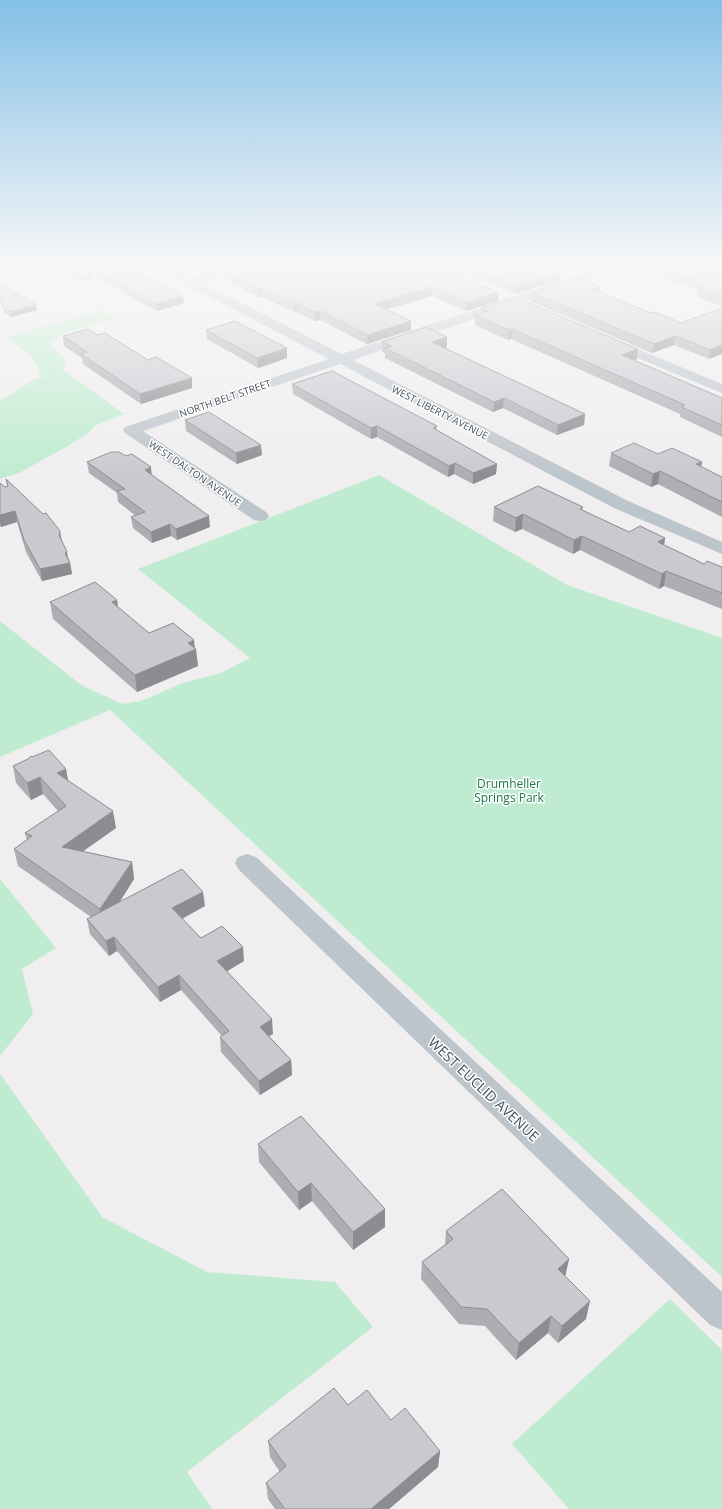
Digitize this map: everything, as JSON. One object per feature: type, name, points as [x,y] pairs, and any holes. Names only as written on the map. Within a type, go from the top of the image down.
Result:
[{"type":"street","name":"WEST LIBERTY AVENUE","points":[[297,337],[620,504],[722,549]]},
{"type":"street","name":"NORTH BELT STREET","points":[[131,430],[407,337]]},
{"type":"street","points":[[599,337],[722,389]]},
{"type":"street","name":"WEST DALTON AVENUE","points":[[131,430],[260,516]]},
{"type":"street","name":"WEST EUCLID AVENUE","points":[[247,863],[722,1314]]},
{"type":"green space","points":[[7,337],[57,337],[49,343],[67,362],[63,370],[124,414],[94,426],[90,432],[19,473],[0,479],[0,400],[14,393],[32,380],[43,377],[38,372],[40,370],[30,355]]},
{"type":"green space","name":"Drumheller Springs Park","points":[[379,475],[567,585],[722,638],[722,1277],[110,710],[0,757],[0,621],[81,685],[122,704],[141,701],[183,683],[221,673],[250,658],[138,569]]},
{"type":"green space","points":[[0,879],[56,948],[22,969],[33,1014],[0,1056]]},
{"type":"green space","points":[[0,1074],[102,1217],[207,1272],[335,1282],[373,1327],[187,1472],[212,1509],[0,1509]]},
{"type":"green space","points":[[670,1299],[722,1350],[722,1509],[569,1509],[512,1444]]},
{"type":"building","points":[[65,337],[112,337],[148,360],[156,357],[192,378],[140,394],[81,354],[87,352]]},
{"type":"building","points":[[220,337],[267,337],[287,348],[257,358]]},
{"type":"building","points":[[395,337],[446,337],[432,342],[585,414],[558,425],[504,398],[494,402],[385,348],[391,346],[382,342]]},
{"type":"building","points":[[531,337],[611,337],[638,349],[622,355],[722,398],[722,425],[681,407],[685,405]]},
{"type":"building","points":[[638,337],[672,337],[654,344]]},
{"type":"building","points":[[679,337],[722,337],[722,345],[710,350]]},
{"type":"building","points":[[332,371],[437,426],[433,428],[497,464],[473,473],[455,463],[449,466],[377,426],[371,428],[292,384]]},
{"type":"building","points":[[209,412],[261,445],[236,453],[185,420]]},
{"type":"building","points":[[634,443],[658,454],[672,448],[702,462],[696,464],[722,477],[722,502],[660,471],[653,474],[611,453]]},
{"type":"building","points":[[111,452],[119,452],[126,456],[132,454],[151,467],[145,470],[209,516],[176,529],[170,524],[151,532],[131,517],[145,512],[117,491],[125,489],[87,462]]},
{"type":"building","points":[[6,479],[43,514],[46,513],[60,531],[59,535],[67,552],[65,553],[70,563],[40,569],[24,540],[15,511],[0,515],[0,483],[5,487],[8,486]]},
{"type":"building","points":[[538,486],[583,507],[580,509],[629,532],[640,526],[665,538],[658,542],[704,564],[707,561],[722,567],[722,593],[666,571],[662,574],[582,536],[574,540],[523,514],[516,518],[494,507]]},
{"type":"building","points":[[95,582],[117,600],[112,602],[149,633],[173,623],[194,640],[188,643],[196,649],[135,675],[50,602]]},
{"type":"building","points":[[49,750],[66,769],[57,773],[113,811],[62,847],[132,862],[100,909],[14,849],[32,836],[25,833],[66,806],[40,777],[27,783],[13,766],[31,756],[32,757]]},
{"type":"building","points":[[182,869],[203,892],[172,908],[201,938],[222,926],[243,947],[217,961],[272,1019],[260,1027],[291,1060],[259,1081],[220,1037],[229,1031],[179,975],[158,987],[114,937],[106,941],[87,919]]},
{"type":"building","points":[[301,1116],[385,1209],[353,1232],[311,1183],[298,1192],[258,1144]]},
{"type":"building","points":[[502,1189],[569,1259],[558,1269],[590,1301],[562,1326],[551,1316],[519,1343],[487,1309],[461,1307],[422,1262],[453,1239],[446,1231]]},
{"type":"building","points":[[334,1388],[348,1405],[367,1390],[391,1420],[405,1408],[440,1451],[371,1509],[285,1509],[266,1483],[286,1466],[268,1441]]}]
